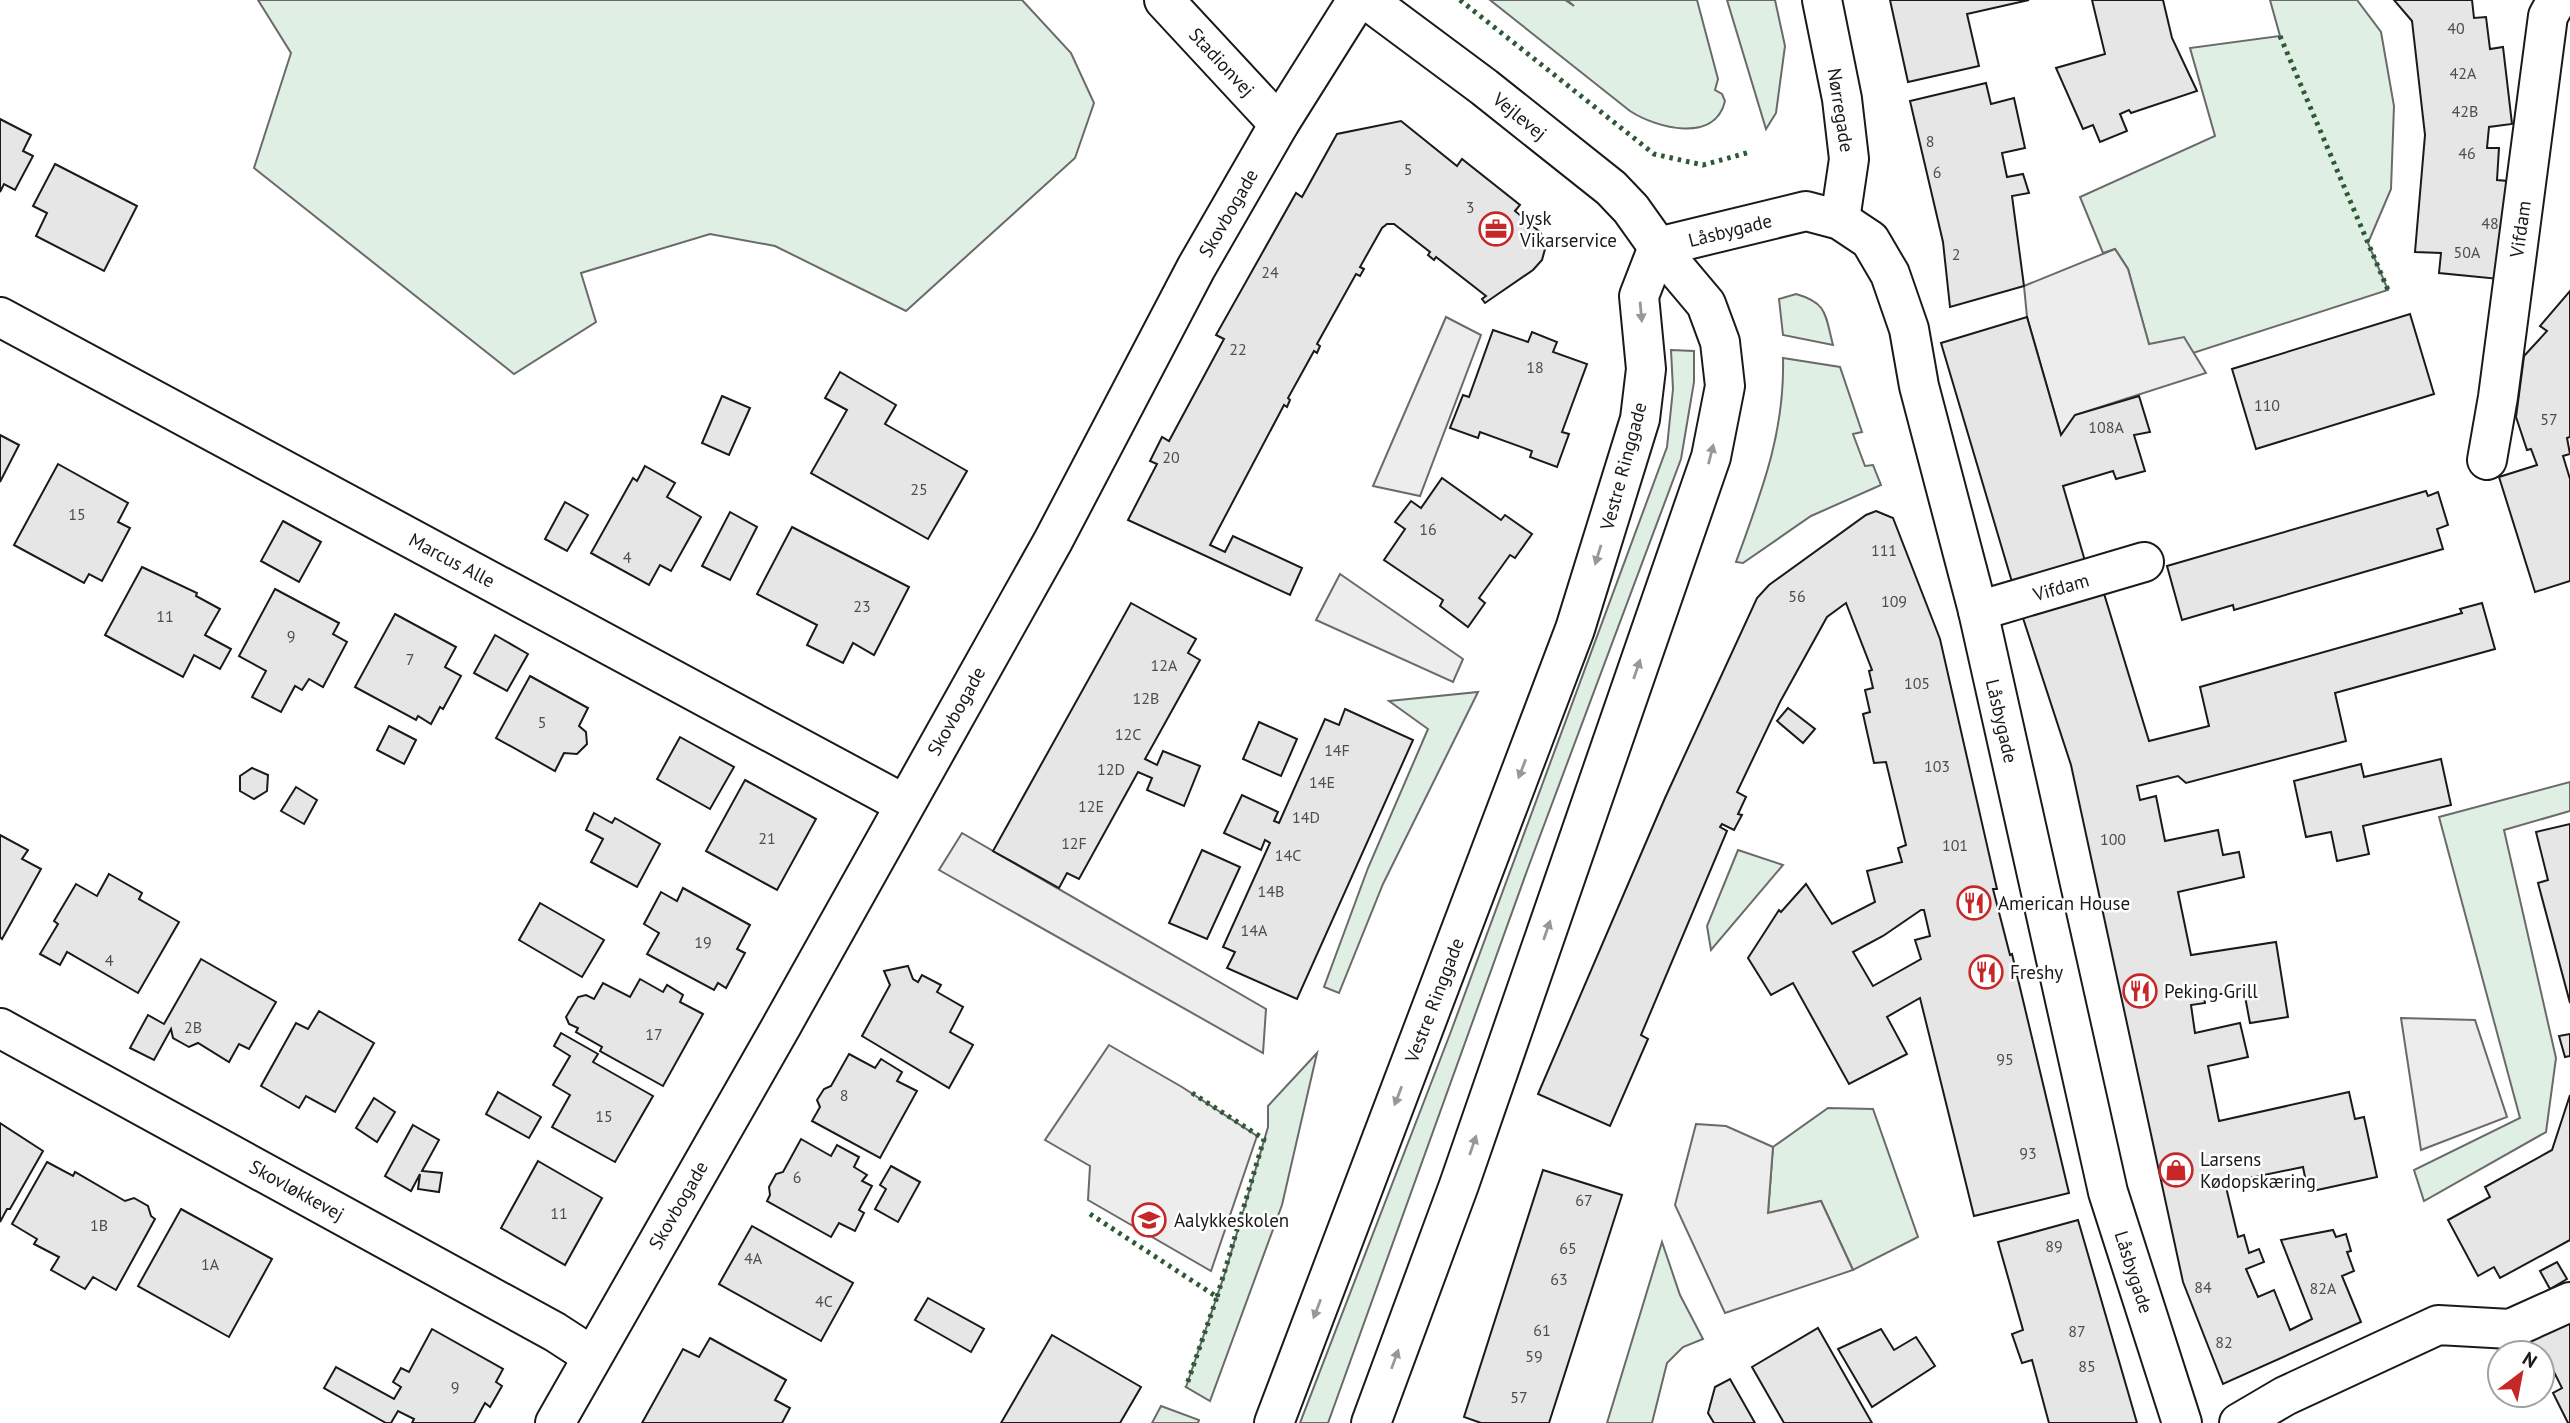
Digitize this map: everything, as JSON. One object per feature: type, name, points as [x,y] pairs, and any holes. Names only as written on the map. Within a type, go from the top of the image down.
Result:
[{"type":"street","name":"Stadionvej","points":[[1164,0],[1279,124]]},
{"type":"street","name":"Skovbogade","points":[[555,1423],[1053,541],[1196,268],[1279,124],[1357,0]]},
{"type":"street","name":"Vejlevej","points":[[1367,0],[1484,87],[1611,188],[1631,209],[1658,247]]},
{"type":"street","name":"Nørregade","points":[[1822,0],[1842,99],[1849,159],[1840,220]]},
{"type":"street","name":"Vifdam","points":[[2487,460],[2498,397],[2545,4]]},
{"type":"street","name":"Låsbygade","points":[[1658,247],[1806,211],[1840,220],[1870,240],[1890,274],[1909,329],[1919,386],[1978,611],[2108,1192],[2182,1423]]},
{"type":"street","name":"Vestre Ringgade","points":[[1274,1423],[1575,629],[1640,419],[1646,369],[1639,296],[1658,247]]},
{"type":"street","points":[[1371,1423],[1459,1185],[1711,457],[1725,386],[1720,342],[1706,304],[1658,247]]},
{"type":"street","name":"Marcus Alle","points":[[0,317],[904,804]]},
{"type":"street","name":"Vifdam","points":[[1978,611],[2144,562]]},
{"type":"street","name":"Skovløkkevej","points":[[0,1028],[555,1332],[592,1356]]},
{"type":"street","points":[[2239,1423],[2285,1396],[2438,1325],[2510,1329],[2570,1302]]},
{"type":"green space","points":[[258,0],[1022,0],[1071,53],[1094,103],[1075,158],[906,311],[775,246],[710,234],[581,273],[596,322],[514,374],[254,168],[291,53]]},
{"type":"green space","points":[[1490,0],[1565,0],[1574,6],[1567,0],[1697,0],[1718,79],[1715,90],[1722,94],[1725,101],[1719,114],[1710,123],[1697,128],[1669,127],[1641,117]]},
{"type":"green space","points":[[1727,0],[1775,0],[1785,46],[1776,113],[1766,129]]},
{"type":"green space","points":[[2270,0],[2357,0],[2381,32],[2394,106],[2391,189],[2368,243],[2388,290],[2193,353],[2149,345],[2128,269],[2115,249],[2103,253],[2080,197],[2215,136],[2190,48],[2280,36]]},
{"type":"green space","points":[[1796,294],[1820,306],[1833,345],[1783,335],[1779,299]]},
{"type":"green space","points":[[1671,350],[1694,351],[1694,382],[1681,459],[1528,868],[1328,1423],[1300,1423],[1450,1034],[1667,447],[1673,389]]},
{"type":"green space","points":[[1783,358],[1840,367],[1862,432],[1853,434],[1865,466],[1873,465],[1881,485],[1811,516],[1743,563],[1736,562],[1776,437],[1783,385]]},
{"type":"green space","points":[[1478,692],[1383,884],[1339,993],[1324,987],[1368,868],[1428,729],[1389,701]]},
{"type":"green space","points":[[2570,782],[2570,811],[2504,830],[2556,1058],[2546,1132],[2424,1201],[2414,1170],[2520,1118],[2439,817]]},
{"type":"green space","points":[[1738,850],[1783,865],[1711,950],[1707,926]]},
{"type":"green space","points":[[1317,1053],[1282,1205],[1210,1401],[1186,1387],[1226,1270],[1268,1127],[1268,1106]]},
{"type":"green space","points":[[1828,1108],[1873,1109],[1918,1237],[1853,1270],[1821,1201],[1768,1213],[1773,1147]]},
{"type":"green space","points":[[1662,1242],[1680,1295],[1703,1339],[1683,1347],[1667,1363],[1652,1423],[1607,1423]]},
{"type":"green space","points":[[1161,1406],[1199,1420],[1198,1423],[1152,1423]]},
{"type":"shaded area","points":[[2115,249],[2128,269],[2149,344],[2184,337],[2206,373],[2075,415],[2061,435],[2027,317],[2024,286]]},
{"type":"shaded area","points":[[1446,317],[1481,335],[1420,496],[1373,486]]},
{"type":"shaded area","points":[[1340,574],[1463,659],[1453,682],[1316,620]]},
{"type":"shaded area","points":[[962,833],[1266,1009],[1263,1053],[939,870]]},
{"type":"shaded area","points":[[2401,1018],[2475,1020],[2507,1117],[2421,1150]]},
{"type":"shaded area","points":[[1109,1045],[1182,1087],[1257,1136],[1211,1271],[1088,1200],[1090,1166],[1045,1140]]},
{"type":"shaded area","points":[[1696,1124],[1726,1126],[1773,1147],[1768,1213],[1821,1201],[1853,1270],[1725,1313],[1675,1205]]},
{"type":"building","points":[[1890,0],[2029,0],[1967,14],[1979,66],[1908,82]]},
{"type":"building","points":[[2092,0],[2163,0],[2172,38],[2197,91],[2131,113],[2129,110],[2120,114],[2127,131],[2100,142],[2093,125],[2083,129],[2056,68],[2105,54]]},
{"type":"building","points":[[2394,0],[2472,0],[2474,18],[2486,17],[2490,49],[2503,47],[2512,124],[2489,127],[2487,148],[2499,148],[2497,180],[2508,181],[2499,279],[2439,273],[2441,253],[2415,252],[2425,135],[2412,21]]},
{"type":"building","points":[[1986,83],[1991,104],[2014,98],[2025,148],[2002,153],[2007,177],[2023,174],[2029,193],[2012,196],[2024,286],[1950,307],[1943,242],[1910,101]]},
{"type":"building","points":[[0,119],[31,135],[23,151],[33,156],[15,190],[4,184],[0,192]]},
{"type":"building","points":[[1401,121],[1457,166],[1462,159],[1520,205],[1515,211],[1541,233],[1545,249],[1542,260],[1533,270],[1485,303],[1482,299],[1486,296],[1436,257],[1434,260],[1428,255],[1430,252],[1394,224],[1387,224],[1382,228],[1360,267],[1364,269],[1360,276],[1356,274],[1317,344],[1320,346],[1317,353],[1314,351],[1288,398],[1290,400],[1287,407],[1284,405],[1210,545],[1225,552],[1233,536],[1302,568],[1290,595],[1128,520],[1157,464],[1150,461],[1162,437],[1169,441],[1224,339],[1216,335],[1296,193],[1302,197],[1337,134]]},
{"type":"building","points":[[55,164],[137,206],[104,271],[36,236],[47,213],[33,206]]},
{"type":"building","points":[[2570,291],[2570,437],[2567,438],[2570,454],[2563,456],[2570,479],[2570,581],[2535,592],[2499,477],[2537,465],[2531,449],[2527,450],[2516,417],[2524,356],[2547,331],[2540,326]]},
{"type":"building","points":[[2410,314],[2434,394],[2256,449],[2232,369]]},
{"type":"building","points":[[2027,317],[2061,435],[2075,415],[2139,396],[2150,432],[2134,435],[2145,471],[2116,479],[2113,471],[2063,486],[2085,561],[2012,582],[1941,343]]},
{"type":"building","points":[[1493,330],[1528,342],[1532,332],[1557,342],[1553,352],[1587,364],[1562,432],[1569,434],[1557,467],[1530,457],[1532,451],[1480,432],[1478,438],[1450,428],[1463,395],[1469,397]]},
{"type":"building","points":[[840,372],[896,405],[885,424],[967,471],[928,539],[811,473],[847,410],[825,398]]},
{"type":"building","points":[[722,396],[750,408],[729,455],[702,443]]},
{"type":"building","points":[[0,435],[19,445],[0,482]]},
{"type":"building","points":[[58,464],[128,503],[118,522],[130,528],[102,581],[89,574],[84,583],[14,545]]},
{"type":"building","points":[[645,466],[675,483],[667,497],[701,517],[671,571],[660,565],[649,585],[591,553],[633,478],[637,481]]},
{"type":"building","points":[[1442,478],[1501,520],[1505,515],[1532,534],[1515,558],[1510,555],[1479,598],[1485,603],[1468,627],[1440,606],[1443,600],[1384,560],[1405,529],[1395,522],[1411,501],[1421,508]]},
{"type":"building","points":[[2426,491],[2428,496],[2438,492],[2448,525],[2437,529],[2443,549],[2234,610],[2233,605],[2182,620],[2167,566]]},
{"type":"building","points":[[565,502],[588,515],[567,551],[545,539]]},
{"type":"building","points":[[1876,511],[1893,518],[1940,639],[1997,889],[1993,889],[2010,955],[2012,954],[2069,1193],[1974,1216],[1920,998],[1887,1017],[1907,1054],[1849,1084],[1793,983],[1771,995],[1748,958],[1779,910],[1781,912],[1806,884],[1832,924],[1875,902],[1867,871],[1902,862],[1898,848],[1906,845],[1886,762],[1874,763],[1863,714],[1870,712],[1865,690],[1873,688],[1869,671],[1872,670],[1846,603],[1827,617],[1780,702],[1737,792],[1746,797],[1738,814],[1742,815],[1734,830],[1722,824],[1720,827],[1727,831],[1641,1035],[1648,1039],[1610,1126],[1538,1094],[1665,798],[1757,598],[1769,585],[1866,515]],"holes":[[[1924,910],[1930,936],[1915,940],[1921,959],[1873,986],[1853,952]]]},
{"type":"building","points":[[730,512],[757,527],[730,580],[702,566]]},
{"type":"building","points":[[283,521],[321,542],[299,582],[261,561]]},
{"type":"building","points":[[792,527],[909,587],[874,655],[853,643],[843,663],[807,645],[817,625],[757,594]]},
{"type":"building","points":[[142,567],[197,593],[196,596],[220,609],[205,635],[231,649],[220,669],[194,655],[183,677],[105,635]]},
{"type":"building","points":[[2102,587],[2149,741],[2209,726],[2200,687],[2462,613],[2460,609],[2482,603],[2495,649],[2335,693],[2346,741],[2186,783],[2178,776],[2137,786],[2140,800],[2156,796],[2165,841],[2218,830],[2223,855],[2239,852],[2244,877],[2178,892],[2191,955],[2276,942],[2288,1017],[2250,1023],[2244,991],[2204,996],[2205,1003],[2191,1005],[2195,1033],[2240,1023],[2248,1057],[2208,1066],[2219,1121],[2349,1092],[2355,1119],[2364,1117],[2377,1177],[2308,1192],[2303,1167],[2225,1183],[2238,1237],[2244,1235],[2249,1253],[2259,1249],[2264,1262],[2246,1269],[2258,1297],[2274,1290],[2290,1330],[2312,1319],[2281,1240],[2333,1230],[2336,1237],[2346,1234],[2351,1251],[2347,1252],[2354,1271],[2342,1276],[2361,1322],[2223,1384],[2183,1282],[2071,765],[2021,612]]},
{"type":"building","points":[[275,589],[339,623],[333,634],[347,642],[323,687],[309,679],[302,690],[295,686],[281,712],[252,697],[266,671],[239,656]]},
{"type":"building","points":[[1131,603],[1196,639],[1188,653],[1200,660],[1145,759],[1157,765],[1163,751],[1200,766],[1184,806],[1147,790],[1152,778],[1138,772],[1079,879],[1067,873],[1059,888],[993,851]]},
{"type":"building","points":[[395,614],[456,647],[445,667],[461,676],[443,709],[440,707],[431,724],[418,716],[416,720],[355,687]]},
{"type":"building","points":[[495,635],[528,654],[507,691],[474,673]]},
{"type":"building","points":[[530,676],[588,708],[579,726],[586,732],[587,744],[577,754],[564,753],[555,771],[496,738]]},
{"type":"building","points":[[1788,708],[1815,729],[1803,743],[1777,721]]},
{"type":"building","points":[[1345,709],[1413,740],[1297,999],[1227,968],[1235,952],[1223,947],[1270,843],[1265,840],[1261,850],[1224,833],[1242,795],[1278,812],[1274,821],[1279,823],[1325,719],[1339,725]]},
{"type":"building","points":[[1259,722],[1297,739],[1281,776],[1243,759]]},
{"type":"building","points":[[389,726],[416,740],[404,764],[377,750]]},
{"type":"building","points":[[680,737],[734,767],[710,809],[657,779]]},
{"type":"building","points":[[2441,759],[2451,805],[2363,826],[2369,854],[2337,861],[2331,832],[2306,837],[2294,781],[2361,764],[2364,777]]},
{"type":"building","points":[[252,768],[268,775],[267,791],[254,799],[240,791],[240,776]]},
{"type":"building","points":[[745,780],[816,819],[777,890],[706,851]]},
{"type":"building","points":[[296,787],[317,800],[304,824],[281,811]]},
{"type":"building","points":[[594,813],[612,823],[615,818],[660,844],[637,887],[591,862],[603,839],[586,830]]},
{"type":"building","points":[[2570,824],[2570,1003],[2538,883],[2548,880],[2536,832]]},
{"type":"building","points":[[0,835],[28,850],[22,859],[41,869],[2,939],[0,937]]},
{"type":"building","points":[[1202,850],[1240,867],[1207,939],[1169,923]]},
{"type":"building","points":[[109,874],[142,893],[139,899],[179,922],[138,993],[67,952],[60,965],[40,954],[58,924],[54,921],[76,884],[97,896]]},
{"type":"building","points":[[683,888],[750,925],[737,949],[745,953],[726,988],[718,983],[714,990],[647,954],[659,933],[644,924],[661,892],[677,901]]},
{"type":"building","points":[[540,903],[604,940],[582,977],[519,940]]},
{"type":"building","points":[[201,959],[276,1002],[249,1049],[239,1044],[229,1062],[198,1043],[189,1047],[173,1038],[171,1029],[154,1060],[130,1048],[148,1015],[164,1024]]},
{"type":"building","points":[[908,966],[913,979],[918,982],[922,975],[941,985],[937,992],[963,1007],[950,1032],[973,1045],[949,1088],[862,1036],[890,985],[884,971]]},
{"type":"building","points":[[640,979],[663,992],[667,985],[683,995],[680,1002],[703,1014],[663,1086],[600,1051],[602,1047],[576,1032],[578,1028],[569,1024],[566,1017],[578,997],[586,995],[594,999],[603,983],[630,997]]},
{"type":"building","points":[[319,1011],[374,1043],[335,1112],[306,1096],[299,1108],[261,1086],[296,1023],[308,1029]]},
{"type":"building","points":[[561,1033],[598,1054],[593,1062],[653,1096],[615,1162],[552,1127],[570,1095],[553,1085],[570,1056],[554,1046]]},
{"type":"building","points":[[2570,1034],[2570,1056],[2565,1057],[2559,1036]]},
{"type":"building","points":[[849,1054],[875,1068],[881,1059],[902,1072],[897,1081],[917,1091],[880,1158],[812,1121],[820,1107],[817,1100],[824,1089],[831,1086]]},
{"type":"building","points":[[498,1092],[541,1117],[529,1138],[486,1114]]},
{"type":"building","points":[[2570,1095],[2570,1240],[2500,1278],[2494,1267],[2478,1276],[2448,1220],[2490,1197],[2485,1187],[2552,1150]]},
{"type":"building","points":[[374,1098],[395,1112],[377,1142],[356,1128]]},
{"type":"building","points":[[0,1123],[43,1151],[0,1222]]},
{"type":"building","points":[[413,1125],[439,1140],[422,1171],[442,1173],[439,1192],[418,1189],[420,1174],[411,1191],[385,1176]]},
{"type":"building","points":[[801,1139],[831,1156],[837,1145],[859,1157],[854,1167],[867,1175],[862,1181],[872,1186],[859,1210],[864,1213],[855,1231],[839,1223],[831,1237],[767,1201],[770,1195],[769,1187],[776,1174],[783,1172]]},
{"type":"building","points":[[538,1161],[602,1198],[565,1265],[501,1228]]},
{"type":"building","points":[[47,1162],[73,1176],[75,1172],[125,1201],[134,1198],[148,1206],[155,1219],[116,1290],[93,1277],[85,1289],[51,1270],[59,1257],[34,1244],[37,1239],[12,1224]]},
{"type":"building","points":[[891,1166],[920,1182],[898,1222],[875,1209],[886,1189],[880,1185]]},
{"type":"building","points":[[1543,1170],[1622,1195],[1549,1423],[1481,1423],[1464,1417]]},
{"type":"building","points":[[181,1209],[272,1259],[229,1337],[138,1286]]},
{"type":"building","points":[[2078,1220],[2137,1423],[2049,1423],[2032,1360],[2022,1363],[2012,1334],[2023,1330],[1998,1242]]},
{"type":"building","points":[[752,1226],[853,1283],[821,1341],[719,1284]]},
{"type":"building","points":[[2557,1262],[2567,1279],[2550,1289],[2540,1271]]},
{"type":"building","points":[[928,1298],[984,1329],[971,1352],[915,1320]]},
{"type":"building","points":[[2570,1319],[2570,1423],[2556,1399],[2556,1391],[2562,1388],[2556,1376],[2556,1339],[2533,1339]]},
{"type":"building","points":[[1818,1328],[1872,1423],[1784,1423],[1752,1367]]},
{"type":"building","points":[[432,1329],[503,1369],[496,1382],[502,1386],[490,1407],[485,1403],[474,1423],[412,1423],[414,1419],[398,1411],[391,1423],[386,1423],[324,1388],[336,1367],[394,1399],[401,1387],[393,1382],[401,1368],[409,1372]]},
{"type":"building","points":[[1881,1329],[1894,1350],[1916,1337],[1935,1366],[1872,1407],[1838,1349]]},
{"type":"building","points":[[1052,1335],[1141,1387],[1120,1423],[1001,1423]]},
{"type":"building","points":[[710,1338],[786,1380],[775,1400],[790,1408],[782,1423],[642,1423],[683,1349],[699,1357]]},
{"type":"building","points":[[1730,1379],[1755,1423],[1714,1423],[1708,1413],[1715,1387]]},
{"type":"hedge","points":[[1460,0],[1654,154],[1703,165],[1750,152]]},
{"type":"hedge","points":[[2280,36],[2388,290]]},
{"type":"hedge","points":[[1192,1093],[1264,1139],[1217,1297]]},
{"type":"hedge","points":[[1090,1214],[1217,1297],[1186,1387]]},
{"type":"place","name":"Jysk Vikarservice","points":[[1496,229]]},
{"type":"place","name":"American House","points":[[1974,903]]},
{"type":"place","name":"Freshy","points":[[1986,972]]},
{"type":"place","name":"Peking Grill","points":[[2140,991]]},
{"type":"place","name":"Larsens Kødopskæring","points":[[2176,1170]]},
{"type":"place","name":"Aalykkeskolen","points":[[1149,1220]]}]
